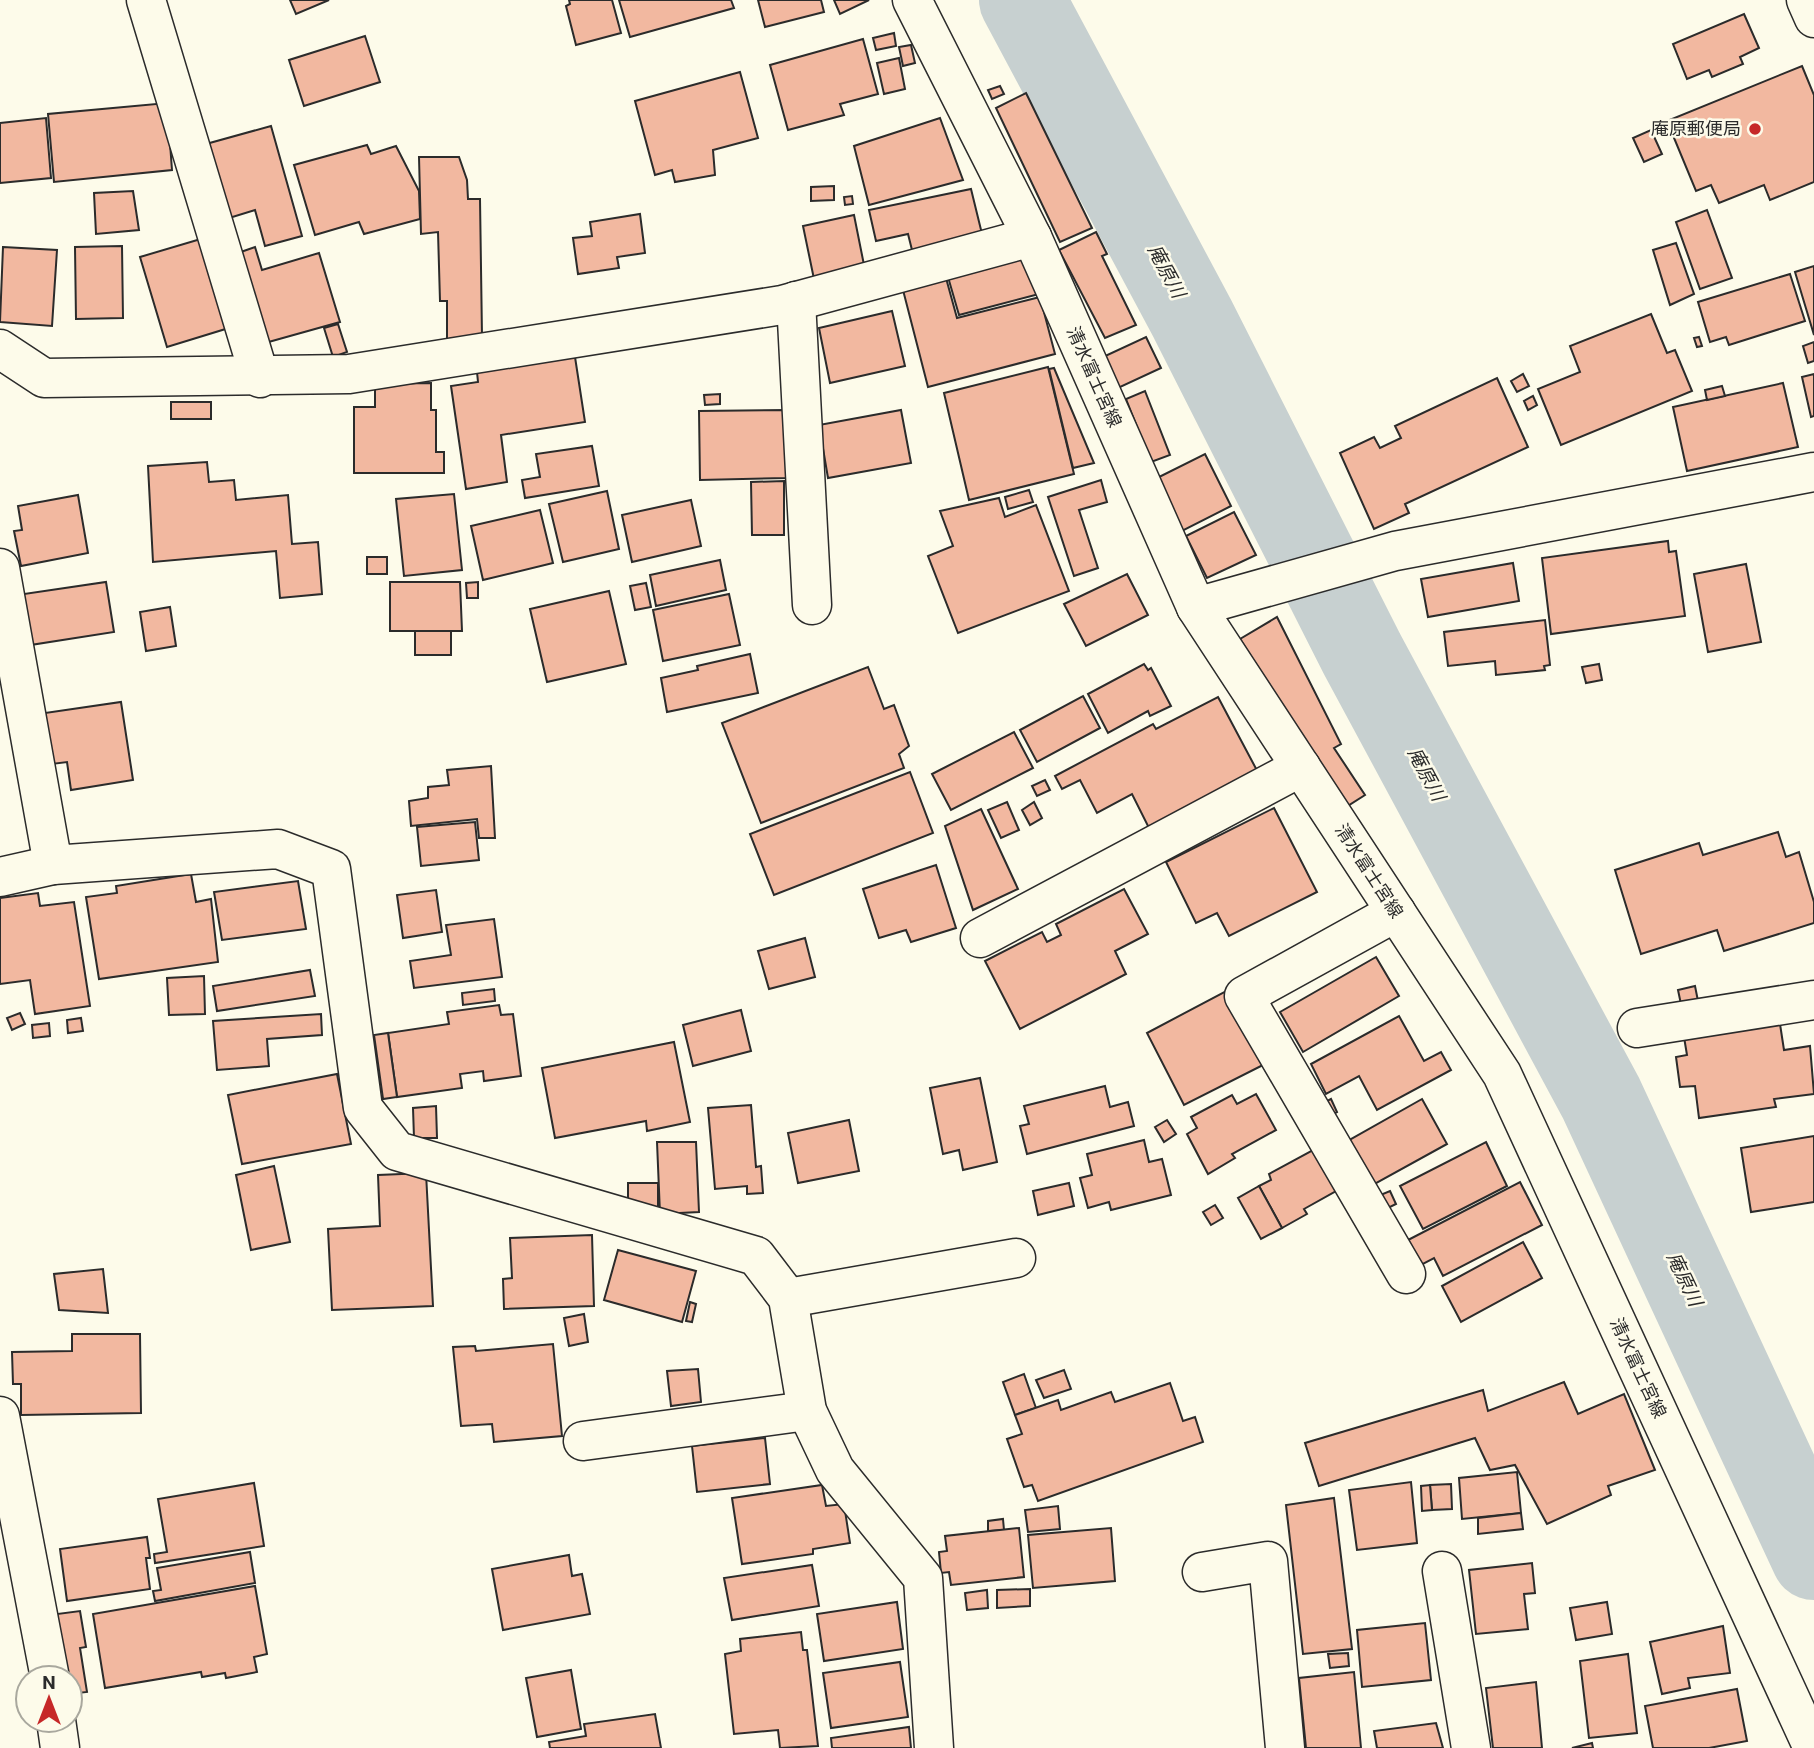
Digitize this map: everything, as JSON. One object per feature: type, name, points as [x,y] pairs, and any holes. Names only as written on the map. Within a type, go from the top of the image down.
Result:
[{"type":"street","points":[[146,0],[260,378]]},
{"type":"street","name":"清水富士宮線","points":[[912,0],[1032,237],[1196,607],[1502,1074],[1813,1748]]},
{"type":"street","points":[[1806,0],[1814,18]]},
{"type":"street","points":[[0,349],[44,378],[260,378],[349,374],[796,301],[1032,237]]},
{"type":"street","points":[[796,301],[812,605]]},
{"type":"street","points":[[1196,607],[1395,551],[1814,472]]},
{"type":"street","points":[[0,568],[53,865]]},
{"type":"street","points":[[980,938],[1301,767]]},
{"type":"street","points":[[0,877],[53,865],[278,849],[331,869],[363,1108],[397,1151],[756,1256],[788,1298],[807,1411],[835,1470],[923,1578],[934,1748]]},
{"type":"street","points":[[1395,912],[1244,996],[1406,1274]]},
{"type":"street","points":[[1637,1028],[1814,1000]]},
{"type":"street","points":[[788,1298],[1016,1258]]},
{"type":"street","points":[[583,1441],[807,1411]]},
{"type":"street","points":[[0,1416],[47,1664]]},
{"type":"street","points":[[1202,1572],[1268,1561],[1285,1748]]},
{"type":"street","points":[[1442,1571],[1471,1748]]},
{"type":"building","points":[[290,0],[329,0],[296,14]]},
{"type":"building","points":[[569,0],[612,0],[621,33],[576,45],[566,6],[570,4]]},
{"type":"building","points":[[619,0],[731,0],[734,8],[630,37]]},
{"type":"building","points":[[758,0],[821,0],[824,12],[765,27]]},
{"type":"building","points":[[834,0],[869,0],[840,14]]},
{"type":"building","points":[[1744,14],[1759,48],[1740,57],[1743,64],[1712,77],[1709,70],[1687,79],[1673,44]]},
{"type":"building","points":[[894,33],[896,46],[876,50],[873,38]]},
{"type":"building","points":[[365,36],[380,82],[304,106],[289,60]]},
{"type":"building","points":[[863,39],[878,94],[840,104],[844,115],[788,130],[770,65]]},
{"type":"building","points":[[911,45],[915,63],[903,66],[899,47]]},
{"type":"building","points":[[899,58],[905,89],[884,94],[877,63]]},
{"type":"building","points":[[1802,66],[1814,95],[1814,182],[1770,200],[1764,185],[1719,203],[1711,185],[1696,191],[1667,121]]},
{"type":"building","points":[[740,72],[758,138],[713,150],[715,175],[675,182],[672,170],[655,175],[635,101]]},
{"type":"building","points":[[1000,86],[1004,94],[992,99],[988,90]]},
{"type":"building","points":[[1026,93],[1092,228],[1060,242],[996,108]]},
{"type":"building","points":[[167,103],[172,170],[54,182],[48,114]]},
{"type":"building","points":[[46,118],[51,178],[0,183],[0,123]]},
{"type":"building","points":[[940,118],[963,180],[869,205],[854,146]]},
{"type":"building","points":[[271,126],[302,236],[265,246],[255,210],[226,219],[206,144]]},
{"type":"building","points":[[1651,130],[1662,154],[1644,162],[1633,138]]},
{"type":"building","points":[[367,145],[371,154],[396,146],[419,191],[420,219],[364,234],[359,222],[315,235],[294,165]]},
{"type":"building","points":[[419,157],[459,157],[467,180],[468,199],[480,199],[482,336],[447,341],[447,301],[440,301],[438,232],[421,234]]},
{"type":"building","points":[[834,186],[834,200],[811,201],[811,187]]},
{"type":"building","points":[[971,189],[983,238],[913,254],[908,234],[876,241],[869,210]]},
{"type":"building","points":[[133,191],[139,230],[96,234],[94,193]]},
{"type":"building","points":[[852,196],[853,204],[845,205],[844,197]]},
{"type":"building","points":[[1707,210],[1732,278],[1700,289],[1676,222]]},
{"type":"building","points":[[640,214],[645,253],[617,257],[619,268],[578,274],[573,238],[592,236],[590,222]]},
{"type":"building","points":[[854,215],[865,270],[814,279],[803,226]]},
{"type":"building","points":[[1096,232],[1107,254],[1102,256],[1136,325],[1105,338],[1059,250]]},
{"type":"building","points":[[204,238],[232,327],[167,347],[140,257]]},
{"type":"building","points":[[1676,243],[1694,294],[1670,305],[1653,250]]},
{"type":"building","points":[[122,246],[123,318],[76,319],[75,247]]},
{"type":"building","points":[[3,247],[57,250],[52,326],[0,322]]},
{"type":"building","points":[[255,247],[262,270],[319,253],[340,322],[265,343],[238,253]]},
{"type":"building","points":[[1028,255],[1039,294],[959,315],[948,277]]},
{"type":"building","points":[[1814,266],[1814,335],[1795,272]]},
{"type":"building","points":[[1790,274],[1805,321],[1729,345],[1726,337],[1710,342],[1698,302]]},
{"type":"building","points":[[946,278],[957,318],[1040,297],[1055,354],[928,387],[903,290]]},
{"type":"building","points":[[892,311],[905,366],[830,383],[819,328]]},
{"type":"building","points":[[1651,314],[1667,353],[1675,350],[1692,391],[1561,445],[1538,389],[1580,372],[1570,346]]},
{"type":"building","points":[[338,324],[347,352],[333,357],[324,328]]},
{"type":"building","points":[[1146,337],[1161,368],[1118,388],[1103,357]]},
{"type":"building","points":[[1699,337],[1702,346],[1697,347],[1694,338]]},
{"type":"building","points":[[1814,342],[1814,361],[1808,363],[1803,346]]},
{"type":"building","points":[[575,357],[585,422],[501,435],[507,482],[466,489],[451,386],[478,382],[477,372]]},
{"type":"building","points":[[1048,367],[1074,474],[969,500],[944,393]]},
{"type":"building","points":[[1054,368],[1094,463],[1073,468],[1049,369]]},
{"type":"building","points":[[1523,374],[1529,386],[1517,392],[1511,381]]},
{"type":"building","points":[[1814,374],[1814,416],[1811,417],[1802,377]]},
{"type":"building","points":[[1497,378],[1528,447],[1405,504],[1409,513],[1374,529],[1340,453],[1374,437],[1380,448],[1401,438],[1395,426]]},
{"type":"building","points":[[431,383],[431,410],[436,410],[436,452],[444,452],[444,473],[354,473],[354,407],[375,407],[375,384]]},
{"type":"building","points":[[1783,383],[1798,447],[1687,471],[1673,407]]},
{"type":"building","points":[[1722,386],[1725,396],[1707,400],[1705,390]]},
{"type":"building","points":[[1145,391],[1170,455],[1151,462],[1126,399]]},
{"type":"building","points":[[720,394],[720,404],[705,405],[704,395]]},
{"type":"building","points":[[1533,396],[1537,405],[1528,410],[1524,401]]},
{"type":"building","points":[[171,402],[211,402],[211,419],[171,419]]},
{"type":"building","points":[[786,410],[787,478],[700,480],[699,411]]},
{"type":"building","points":[[901,410],[911,463],[828,478],[819,425]]},
{"type":"building","points":[[592,446],[599,486],[525,498],[522,480],[540,477],[536,454]]},
{"type":"building","points":[[1205,454],[1231,506],[1180,532],[1155,479]]},
{"type":"building","points":[[207,462],[209,482],[234,480],[236,500],[288,495],[292,544],[318,542],[322,594],[280,598],[276,551],[153,562],[148,466]]},
{"type":"building","points":[[1101,480],[1107,502],[1079,510],[1098,568],[1074,576],[1048,497]]},
{"type":"building","points":[[784,481],[784,535],[752,535],[751,482]]},
{"type":"building","points":[[1029,490],[1033,502],[1008,509],[1005,497]]},
{"type":"building","points":[[607,491],[619,549],[563,562],[549,504]]},
{"type":"building","points":[[454,494],[462,570],[404,576],[396,499]]},
{"type":"building","points":[[78,495],[88,553],[21,566],[14,531],[22,530],[18,506]]},
{"type":"building","points":[[999,498],[1005,517],[1036,505],[1069,591],[958,633],[928,556],[953,546],[940,511]]},
{"type":"building","points":[[691,500],[701,546],[632,562],[622,515]]},
{"type":"building","points":[[540,510],[553,563],[483,580],[471,526]]},
{"type":"building","points":[[1234,512],[1256,555],[1207,578],[1186,536]]},
{"type":"building","points":[[1668,541],[1669,552],[1676,551],[1685,616],[1551,634],[1542,558]]},
{"type":"building","points":[[367,557],[387,557],[387,574],[367,574]]},
{"type":"building","points":[[720,560],[726,590],[656,606],[650,575]]},
{"type":"building","points":[[1513,563],[1519,601],[1428,617],[1421,579]]},
{"type":"building","points":[[1746,564],[1761,642],[1708,652],[1694,574]]},
{"type":"building","points":[[1127,574],[1148,615],[1086,646],[1064,604]]},
{"type":"building","points":[[106,582],[114,632],[24,646],[17,595]]},
{"type":"building","points":[[390,582],[460,582],[462,631],[390,631]]},
{"type":"building","points":[[478,582],[478,598],[467,598],[466,583]]},
{"type":"building","points":[[646,583],[651,607],[635,610],[630,586]]},
{"type":"building","points":[[609,591],[626,664],[547,682],[530,609]]},
{"type":"building","points":[[729,594],[740,645],[663,661],[653,610]]},
{"type":"building","points":[[170,607],[176,646],[146,651],[140,612]]},
{"type":"building","points":[[1277,617],[1341,744],[1334,748],[1365,795],[1346,807],[1240,639]]},
{"type":"building","points":[[1545,620],[1550,665],[1544,666],[1545,670],[1496,675],[1495,661],[1448,666],[1444,632]]},
{"type":"building","points":[[415,631],[451,631],[451,655],[415,655]]},
{"type":"building","points":[[750,654],[758,693],[667,712],[661,678],[698,670],[697,666]]},
{"type":"building","points":[[1144,664],[1148,670],[1151,668],[1171,706],[1150,716],[1148,711],[1108,733],[1088,694]]},
{"type":"building","points":[[1599,664],[1602,680],[1586,683],[1582,667]]},
{"type":"building","points":[[868,667],[884,709],[894,705],[909,746],[899,754],[904,768],[761,823],[722,723]]},
{"type":"building","points":[[1083,696],[1100,728],[1037,762],[1020,730]]},
{"type":"building","points":[[1218,697],[1261,778],[1149,828],[1132,794],[1097,813],[1080,780],[1062,789],[1055,776],[1153,724],[1156,729]]},
{"type":"building","points":[[121,702],[133,780],[71,790],[67,762],[52,764],[38,714]]},
{"type":"building","points":[[1014,732],[1033,768],[951,810],[932,774]]},
{"type":"building","points":[[491,766],[495,838],[479,838],[477,819],[411,826],[409,801],[428,798],[428,787],[449,785],[447,770]]},
{"type":"building","points":[[910,772],[933,833],[774,895],[750,834]]},
{"type":"building","points":[[1045,780],[1050,790],[1037,796],[1032,786]]},
{"type":"building","points":[[1007,802],[1019,830],[1001,838],[988,810]]},
{"type":"building","points":[[1034,802],[1042,818],[1030,825],[1022,810]]},
{"type":"building","points":[[1274,808],[1317,892],[1229,936],[1217,913],[1196,923],[1166,862]]},
{"type":"building","points":[[981,809],[1018,889],[973,910],[945,826]]},
{"type":"building","points":[[475,822],[479,860],[421,866],[417,827]]},
{"type":"building","points":[[1778,832],[1786,857],[1799,852],[1814,902],[1814,923],[1724,951],[1717,930],[1641,954],[1615,870],[1699,843],[1703,855]]},
{"type":"building","points":[[936,865],[956,928],[911,942],[906,930],[879,938],[863,889]]},
{"type":"building","points":[[191,874],[196,902],[211,899],[218,962],[99,979],[86,897],[117,893],[116,886]]},
{"type":"building","points":[[298,881],[306,929],[222,940],[214,892]]},
{"type":"building","points":[[1124,889],[1148,934],[1115,951],[1126,974],[1020,1029],[985,961],[1042,932],[1047,942],[1061,935],[1056,924]]},
{"type":"building","points":[[436,890],[442,932],[403,938],[397,895]]},
{"type":"building","points":[[38,893],[40,906],[74,902],[90,1006],[35,1014],[30,980],[0,984],[0,898]]},
{"type":"building","points":[[494,919],[502,977],[414,988],[410,961],[451,955],[446,925]]},
{"type":"building","points":[[805,938],[815,977],[769,989],[758,951]]},
{"type":"building","points":[[1376,957],[1399,996],[1303,1052],[1280,1012]]},
{"type":"building","points":[[310,970],[315,996],[217,1011],[213,986]]},
{"type":"building","points":[[204,976],[205,1014],[169,1015],[167,978]]},
{"type":"building","points":[[1695,986],[1699,1006],[1682,1009],[1678,990]]},
{"type":"building","points":[[494,989],[495,1001],[463,1005],[462,993]]},
{"type":"building","points":[[1230,989],[1267,1063],[1184,1105],[1147,1033]]},
{"type":"building","points":[[499,1005],[501,1015],[513,1014],[521,1076],[484,1081],[483,1071],[460,1074],[462,1088],[397,1097],[388,1033],[449,1024],[447,1012]]},
{"type":"building","points":[[741,1010],[751,1051],[693,1066],[683,1025]]},
{"type":"building","points":[[20,1013],[25,1024],[12,1030],[7,1018]]},
{"type":"building","points":[[321,1014],[322,1035],[267,1039],[269,1066],[217,1070],[213,1021]]},
{"type":"building","points":[[1399,1016],[1424,1061],[1441,1052],[1451,1070],[1377,1110],[1359,1076],[1326,1094],[1311,1064]]},
{"type":"building","points":[[81,1018],[83,1031],[68,1033],[67,1020]]},
{"type":"building","points":[[49,1023],[50,1036],[33,1038],[32,1025]]},
{"type":"building","points":[[1780,1024],[1784,1050],[1810,1046],[1814,1094],[1774,1099],[1776,1107],[1699,1118],[1695,1086],[1680,1087],[1676,1057],[1687,1055],[1684,1037]]},
{"type":"building","points":[[388,1033],[397,1097],[383,1099],[374,1035]]},
{"type":"building","points":[[674,1042],[690,1122],[647,1131],[646,1121],[555,1138],[542,1068]]},
{"type":"building","points":[[337,1074],[351,1144],[242,1164],[228,1095]]},
{"type":"building","points":[[980,1078],[997,1162],[963,1170],[959,1150],[943,1154],[930,1088]]},
{"type":"building","points":[[1105,1086],[1110,1107],[1128,1102],[1134,1126],[1027,1154],[1020,1126],[1029,1124],[1024,1106]]},
{"type":"building","points":[[1256,1094],[1276,1130],[1232,1154],[1235,1158],[1208,1174],[1187,1134],[1197,1128],[1191,1117],[1232,1095],[1237,1104]]},
{"type":"building","points":[[1331,1099],[1337,1112],[1328,1117],[1322,1104]]},
{"type":"building","points":[[1422,1099],[1447,1144],[1371,1186],[1346,1142]]},
{"type":"building","points":[[751,1105],[756,1167],[761,1166],[763,1193],[747,1194],[747,1186],[715,1189],[708,1108]]},
{"type":"building","points":[[436,1106],[437,1138],[414,1138],[413,1108]]},
{"type":"building","points":[[849,1120],[859,1171],[798,1183],[788,1133]]},
{"type":"building","points":[[1167,1120],[1176,1134],[1164,1142],[1155,1127]]},
{"type":"building","points":[[1814,1136],[1814,1202],[1751,1212],[1741,1148]]},
{"type":"building","points":[[1144,1140],[1149,1162],[1162,1159],[1171,1195],[1111,1210],[1109,1202],[1088,1208],[1080,1178],[1092,1175],[1087,1154]]},
{"type":"building","points":[[657,1142],[696,1142],[699,1212],[660,1214]]},
{"type":"building","points":[[1486,1142],[1507,1186],[1423,1229],[1400,1186]]},
{"type":"building","points":[[1313,1150],[1336,1191],[1304,1209],[1307,1214],[1282,1228],[1259,1186],[1271,1180],[1269,1174]]},
{"type":"building","points":[[274,1166],[290,1242],[251,1250],[236,1175]]},
{"type":"building","points":[[426,1173],[433,1306],[332,1310],[328,1229],[380,1226],[378,1175]]},
{"type":"building","points":[[1520,1182],[1542,1225],[1443,1276],[1434,1258],[1421,1265],[1408,1240]]},
{"type":"building","points":[[628,1183],[658,1183],[658,1214],[628,1214]]},
{"type":"building","points":[[1069,1183],[1074,1206],[1038,1215],[1033,1191]]},
{"type":"building","points":[[1259,1186],[1282,1228],[1261,1239],[1238,1198]]},
{"type":"building","points":[[1390,1191],[1396,1204],[1384,1210],[1378,1196]]},
{"type":"building","points":[[1215,1205],[1223,1218],[1211,1225],[1203,1212]]},
{"type":"building","points":[[592,1235],[594,1306],[504,1309],[503,1279],[512,1278],[510,1238]]},
{"type":"building","points":[[1523,1242],[1542,1278],[1461,1322],[1442,1286]]},
{"type":"building","points":[[618,1250],[696,1271],[682,1322],[604,1300]]},
{"type":"building","points":[[103,1269],[108,1313],[59,1310],[54,1274]]},
{"type":"building","points":[[690,1302],[696,1304],[692,1322],[686,1321]]},
{"type":"building","points":[[584,1314],[588,1342],[569,1346],[564,1318]]},
{"type":"building","points":[[72,1334],[140,1334],[141,1413],[21,1415],[21,1384],[13,1384],[12,1352],[72,1351]]},
{"type":"building","points":[[553,1344],[562,1436],[494,1442],[492,1424],[461,1426],[453,1347],[475,1346],[476,1351]]},
{"type":"building","points":[[698,1369],[701,1402],[671,1406],[667,1371]]},
{"type":"building","points":[[1064,1370],[1071,1389],[1044,1398],[1036,1380]]},
{"type":"building","points":[[1024,1374],[1036,1408],[1015,1415],[1003,1382]]},
{"type":"building","points":[[1564,1382],[1578,1414],[1624,1394],[1655,1470],[1608,1486],[1611,1495],[1547,1524],[1515,1465],[1490,1470],[1475,1438],[1319,1486],[1305,1443],[1483,1390],[1488,1411]]},
{"type":"building","points":[[1170,1383],[1183,1421],[1195,1417],[1203,1442],[1038,1501],[1032,1485],[1024,1487],[1007,1439],[1022,1434],[1015,1415],[1058,1400],[1061,1410],[1111,1392],[1115,1402]]},
{"type":"building","points":[[765,1438],[770,1484],[697,1492],[692,1446]]},
{"type":"building","points":[[1517,1472],[1521,1513],[1462,1519],[1459,1478]]},
{"type":"building","points":[[1411,1482],[1417,1543],[1357,1550],[1349,1490]]},
{"type":"building","points":[[254,1483],[264,1546],[155,1563],[154,1554],[167,1552],[158,1499]]},
{"type":"building","points":[[1451,1484],[1452,1509],[1432,1510],[1430,1485]]},
{"type":"building","points":[[822,1485],[826,1506],[844,1504],[850,1543],[813,1549],[813,1554],[742,1564],[732,1498]]},
{"type":"building","points":[[1430,1485],[1432,1510],[1422,1511],[1421,1486]]},
{"type":"building","points":[[1334,1498],[1352,1649],[1303,1654],[1286,1505]]},
{"type":"building","points":[[1058,1506],[1060,1529],[1028,1532],[1025,1510]]},
{"type":"building","points":[[1521,1513],[1523,1529],[1478,1534],[1478,1518]]},
{"type":"building","points":[[1003,1519],[1004,1530],[988,1531],[988,1521]]},
{"type":"building","points":[[1019,1528],[1024,1577],[951,1585],[949,1572],[941,1573],[939,1552],[947,1551],[945,1536]]},
{"type":"building","points":[[1111,1528],[1115,1581],[1033,1588],[1028,1535]]},
{"type":"building","points":[[147,1537],[150,1558],[146,1558],[150,1589],[67,1601],[60,1549]]},
{"type":"building","points":[[250,1552],[255,1583],[155,1601],[153,1591],[161,1590],[157,1568]]},
{"type":"building","points":[[569,1555],[572,1576],[582,1574],[590,1614],[503,1630],[492,1569]]},
{"type":"building","points":[[1532,1563],[1535,1593],[1524,1594],[1528,1629],[1476,1634],[1469,1570]]},
{"type":"building","points":[[812,1565],[819,1606],[732,1620],[724,1578]]},
{"type":"building","points":[[255,1586],[267,1654],[254,1657],[257,1672],[226,1678],[225,1673],[202,1677],[201,1672],[105,1688],[93,1614]]},
{"type":"building","points":[[1030,1589],[1030,1606],[997,1608],[997,1590]]},
{"type":"building","points":[[987,1590],[988,1608],[967,1610],[965,1593]]},
{"type":"building","points":[[897,1602],[903,1649],[824,1661],[817,1614]]},
{"type":"building","points":[[1607,1602],[1612,1634],[1576,1640],[1570,1608]]},
{"type":"building","points":[[80,1611],[86,1647],[80,1648],[83,1664],[63,1664],[57,1614]]},
{"type":"building","points":[[1425,1623],[1431,1680],[1362,1687],[1357,1630]]},
{"type":"building","points":[[1723,1626],[1730,1673],[1688,1678],[1690,1688],[1662,1694],[1650,1642]]},
{"type":"building","points":[[801,1632],[803,1650],[807,1650],[818,1746],[780,1748],[778,1730],[734,1734],[725,1654],[741,1651],[740,1639]]},
{"type":"building","points":[[1348,1653],[1349,1666],[1330,1668],[1328,1654]]},
{"type":"building","points":[[1628,1654],[1637,1733],[1589,1738],[1580,1661]]},
{"type":"building","points":[[900,1662],[908,1717],[831,1728],[823,1673]]},
{"type":"building","points":[[571,1670],[581,1729],[537,1737],[526,1678]]},
{"type":"building","points":[[1354,1672],[1361,1748],[1306,1748],[1299,1678]]},
{"type":"building","points":[[1536,1682],[1542,1748],[1493,1748],[1486,1688]]},
{"type":"building","points":[[1737,1689],[1747,1741],[1709,1748],[1653,1748],[1645,1706]]},
{"type":"building","points":[[655,1714],[661,1748],[550,1748],[549,1742],[586,1736],[584,1724]]},
{"type":"building","points":[[1436,1723],[1443,1748],[1377,1748],[1374,1731]]},
{"type":"building","points":[[909,1727],[911,1748],[832,1748],[831,1738]]},
{"type":"building","points":[[1592,1743],[1593,1748],[1572,1748]]},
{"type":"waterway","name":"庵原川","points":[[1022,0],[1192,318],[1362,654],[1601,1098],[1814,1557]]},
{"type":"place","name":"庵原郵便局","points":[[1755,129]]}]
